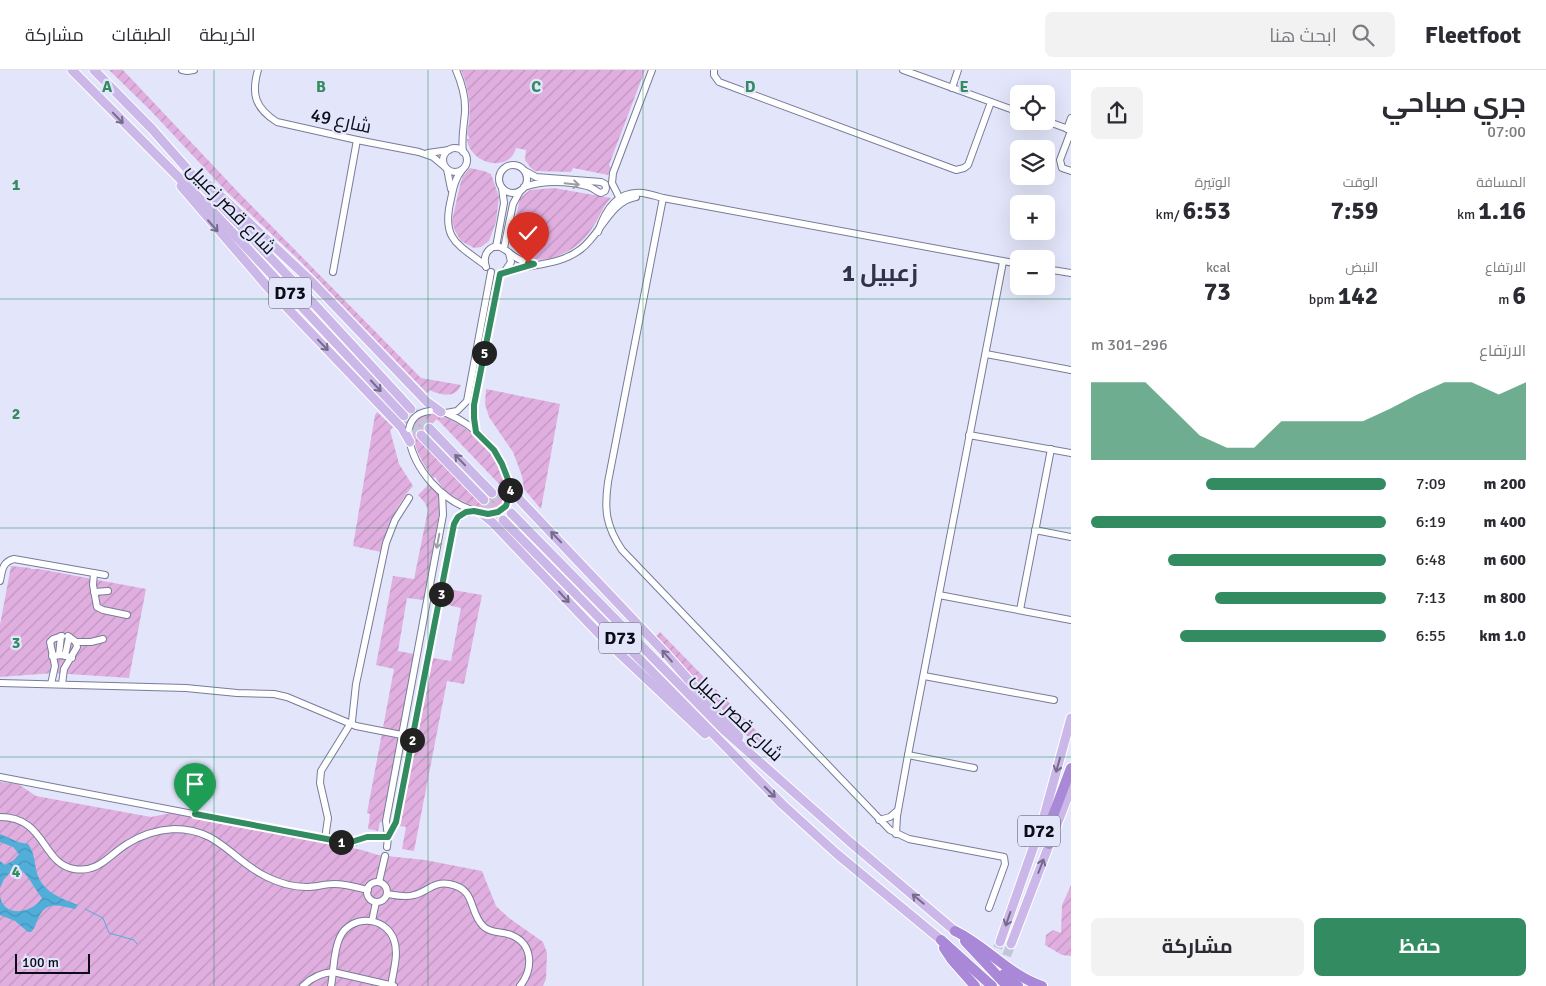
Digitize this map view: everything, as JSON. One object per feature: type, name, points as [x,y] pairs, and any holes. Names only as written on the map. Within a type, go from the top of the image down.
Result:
[{"type":"highway","points":[[1049,844],[1051,821],[1071,768]]},
{"type":"highway","points":[[955,931],[1007,986]]},
{"type":"highway","points":[[955,931],[975,942],[1013,971],[1042,986]]},
{"type":"highway","points":[[941,940],[949,956],[976,986]]},
{"type":"highway","points":[[941,940],[992,986]]},
{"type":"highway","points":[[979,956],[1018,986]]},
{"type":"main road","name":"شارع قصر زعبيل","points":[[72,70],[217,216],[404,416]]},
{"type":"main road","name":"شارع قصر زعبيل","points":[[94,70],[118,93],[411,409]]},
{"type":"main road","points":[[185,166],[197,174],[313,283],[427,402],[444,413]]},
{"type":"main road","points":[[173,173],[194,204],[272,292],[402,428],[410,442]]},
{"type":"main road","points":[[429,428],[492,493]]},
{"type":"main road","points":[[421,435],[484,500]]},
{"type":"main road","points":[[509,482],[520,500],[665,653],[735,732],[744,746]]},
{"type":"main road","name":"شارع قصر زعبيل","points":[[511,512],[726,732],[955,931]]},
{"type":"main road","points":[[481,513],[492,522],[601,636],[715,743],[736,758]]},
{"type":"main road","name":"شارع قصر زعبيل","points":[[503,520],[782,804],[837,854],[941,940]]},
{"type":"main road","name":"D72","points":[[1000,942],[1042,820],[1071,718]]},
{"type":"main road","name":"D72","points":[[1011,944],[1071,788]]},
{"type":"street","points":[[182,70],[194,70]]},
{"type":"street","name":"شارع 49","points":[[258,70],[254,91],[260,109],[276,122],[419,152],[434,153],[450,150]]},
{"type":"street","points":[[456,70],[464,95],[463,152],[467,160],[466,165],[456,179],[451,198],[447,217],[449,231],[456,244],[485,265],[491,272],[502,273],[566,258],[587,244],[598,232],[620,200],[635,192],[1010,263]]},
{"type":"street","points":[[620,200],[612,183],[613,173],[652,70]]},
{"type":"street","points":[[714,70],[714,75],[719,82],[956,170],[968,165],[991,102]]},
{"type":"street","points":[[903,70],[1010,109]]},
{"type":"street","points":[[952,88],[958,70]]},
{"type":"street","points":[[1071,118],[1070,130],[1060,160],[1062,168],[1071,171]]},
{"type":"street","points":[[1055,124],[1070,130]]},
{"type":"street","points":[[451,198],[450,179],[444,158],[463,128]]},
{"type":"street","points":[[333,272],[357,140]]},
{"type":"street","points":[[450,150],[458,149],[463,152]]},
{"type":"street","name":"شارع 49","points":[[419,152],[433,157],[446,168]]},
{"type":"street","points":[[496,247],[504,203],[499,177],[504,168],[516,165],[536,176],[601,182],[606,188],[601,193],[587,186],[565,183],[541,183],[508,192],[502,188]]},
{"type":"street","points":[[446,168],[456,172],[462,170]]},
{"type":"street","points":[[476,432],[474,405],[502,273],[509,268],[511,262],[507,250],[513,204],[527,179],[524,171]]},
{"type":"street","points":[[663,198],[605,500],[606,514],[614,539],[622,550],[879,820],[896,834],[917,841],[1004,857],[1005,864],[989,908]]},
{"type":"street","points":[[468,253],[487,252],[496,247],[507,250],[518,259],[534,264]]},
{"type":"street","points":[[485,265],[484,258],[487,252]]},
{"type":"street","points":[[896,834],[898,810],[908,756],[1003,262]]},
{"type":"street","points":[[1055,270],[1071,273]]},
{"type":"street","points":[[444,413],[457,411],[467,401],[491,272]]},
{"type":"street","points":[[986,354],[1071,370]]},
{"type":"street","points":[[388,837],[396,822],[454,524],[462,514],[493,514],[503,510],[509,496],[509,482],[498,457],[476,432],[459,419],[444,413],[422,412],[414,417],[409,429],[410,442],[423,471],[442,493],[454,502],[481,513]]},
{"type":"street","points":[[969,435],[1071,453]]},
{"type":"street","points":[[1020,610],[1051,449]]},
{"type":"street","points":[[387,848],[386,820],[442,515],[442,493]]},
{"type":"street","points":[[326,839],[328,814],[320,783],[320,775],[322,767],[353,718],[357,680],[386,543],[395,520],[409,498]]},
{"type":"street","points":[[1035,530],[1071,537]]},
{"type":"street","points":[[0,581],[5,564],[14,559],[105,575]]},
{"type":"street","points":[[94,573],[94,592],[98,608],[127,615]]},
{"type":"street","points":[[94,592],[108,591]]},
{"type":"street","points":[[939,595],[1071,620]]},
{"type":"street","points":[[62,684],[64,669],[62,656],[65,636]]},
{"type":"street","points":[[62,656],[50,641],[65,636],[76,642],[90,642],[103,639]]},
{"type":"street","points":[[51,684],[55,666],[62,656],[77,647],[76,642]]},
{"type":"street","points":[[924,676],[1054,700]]},
{"type":"street","points":[[0,683],[186,688],[237,693],[274,694],[287,697],[350,724],[412,737]]},
{"type":"street","points":[[908,756],[974,768]]},
{"type":"street","points":[[0,777],[348,843],[367,837],[388,837]]},
{"type":"street","points":[[879,820],[890,817],[898,810]]},
{"type":"street","points":[[0,817],[18,820],[30,826],[54,858],[64,865],[75,869],[88,869],[98,866],[127,844],[145,835],[166,830],[181,830],[196,832],[216,840],[258,873],[281,882],[307,887],[341,885],[368,890]]},
{"type":"street","points":[[379,882],[385,856]]},
{"type":"street","points":[[379,882],[386,886],[387,894],[383,900],[376,902],[369,897],[368,890],[372,883],[379,882]]},
{"type":"street","points":[[387,894],[410,896],[440,884],[452,885],[462,889],[470,897],[483,927],[491,931],[511,935],[521,941],[527,950],[529,969],[527,976],[520,986]]},
{"type":"street","points":[[372,921],[376,902]]},
{"type":"street","points":[[304,986],[319,974],[333,972],[392,986],[396,955],[395,942],[386,928],[372,921],[356,922],[346,928],[337,944],[333,972],[332,986]]},
{"type":"shaded area","points":[[109,70],[123,70],[239,193],[421,378],[461,385],[459,389],[448,395],[430,390],[427,393],[298,259],[227,192],[150,110]]},
{"type":"shaded area","points":[[461,70],[645,70],[609,165],[611,168],[608,175],[573,168],[571,172],[535,171],[525,160],[526,150],[516,148],[512,156],[506,161],[499,163],[490,163],[475,155],[467,139],[470,139],[467,134],[469,102]]},
{"type":"shaded area","points":[[470,168],[491,174],[499,197],[496,222],[489,241],[481,247],[474,248],[461,241],[452,221],[463,176]]},
{"type":"shaded area","points":[[554,188],[611,198],[586,237],[572,249],[563,254],[545,259],[537,260],[525,257],[514,249],[511,240],[520,198],[530,190]]},
{"type":"shaded area","points":[[486,389],[560,404],[541,509],[524,489],[522,476],[513,452],[489,417],[485,404]]},
{"type":"shaded area","points":[[377,412],[393,427],[390,430],[399,464],[413,486],[393,517],[381,552],[353,546]]},
{"type":"shaded area","points":[[435,414],[447,418],[459,424],[482,443],[500,467],[504,479],[505,492],[502,502],[496,507],[489,509],[470,505],[452,496],[441,486],[435,477],[433,478],[422,461],[414,439],[413,429],[416,421],[423,416]],"holes":[[[437,419],[501,486],[481,504],[417,438]]]},
{"type":"shaded area","points":[[429,484],[438,491],[441,503],[424,600],[407,598],[398,651],[414,654],[384,822],[380,822],[378,831],[368,829],[370,814],[367,813],[394,669],[376,665],[393,576],[414,579],[428,510],[418,495]]},
{"type":"shaded area","points":[[11,566],[39,569],[146,589],[129,678],[54,673],[0,677],[0,625]]},
{"type":"shaded area","points":[[453,590],[482,595],[464,684],[447,681],[414,851],[402,849],[406,827],[400,826],[433,658],[451,661],[461,608],[443,604],[445,594]]},
{"type":"shaded area","points":[[660,632],[775,750],[778,754],[773,760],[726,716],[655,637]]},
{"type":"shaded area","points":[[0,782],[18,784],[36,796],[151,817],[171,813],[362,850],[378,855],[425,860],[482,871],[496,906],[509,918],[543,942],[547,953],[546,979],[543,986],[0,986]]},
{"type":"shaded area","points":[[1071,885],[1071,956],[1062,955],[1045,945],[1046,935],[1053,930],[1061,933],[1062,905]]},
{"type":"water","points":[[0,834],[28,844],[33,853],[38,877],[42,883],[52,893],[78,905],[75,909],[57,906],[48,907],[40,914],[31,932],[28,932],[15,921],[0,915],[0,895],[6,907],[18,911],[32,908],[42,898],[26,875],[19,869],[13,869],[4,879],[0,888],[0,861],[5,865],[14,860],[19,854],[13,847],[0,842]]},
{"type":"waterway","points":[[85,909],[103,918],[109,933],[134,940],[137,944]]},
{"type":"tunnel","points":[[412,410],[429,428]]},
{"type":"tunnel","points":[[404,416],[421,435]]},
{"type":"tunnel","points":[[492,493],[511,513]]},
{"type":"tunnel","points":[[484,500],[503,520]]},
{"type":"tunnel","points":[[983,986],[1000,942]]},
{"type":"tunnel","points":[[997,981],[1011,944]]},
{"type":"district","name":"زعبيل 1","points":[[880,273]]},
{"type":"route","points":[[195,814],[348,843],[371,836],[388,837],[391,834],[396,822],[454,524],[458,517],[466,512],[474,511],[493,514],[503,510],[508,501],[510,489],[507,475],[494,450],[476,432],[474,405],[500,274],[518,267],[534,264],[528,263]]}]
